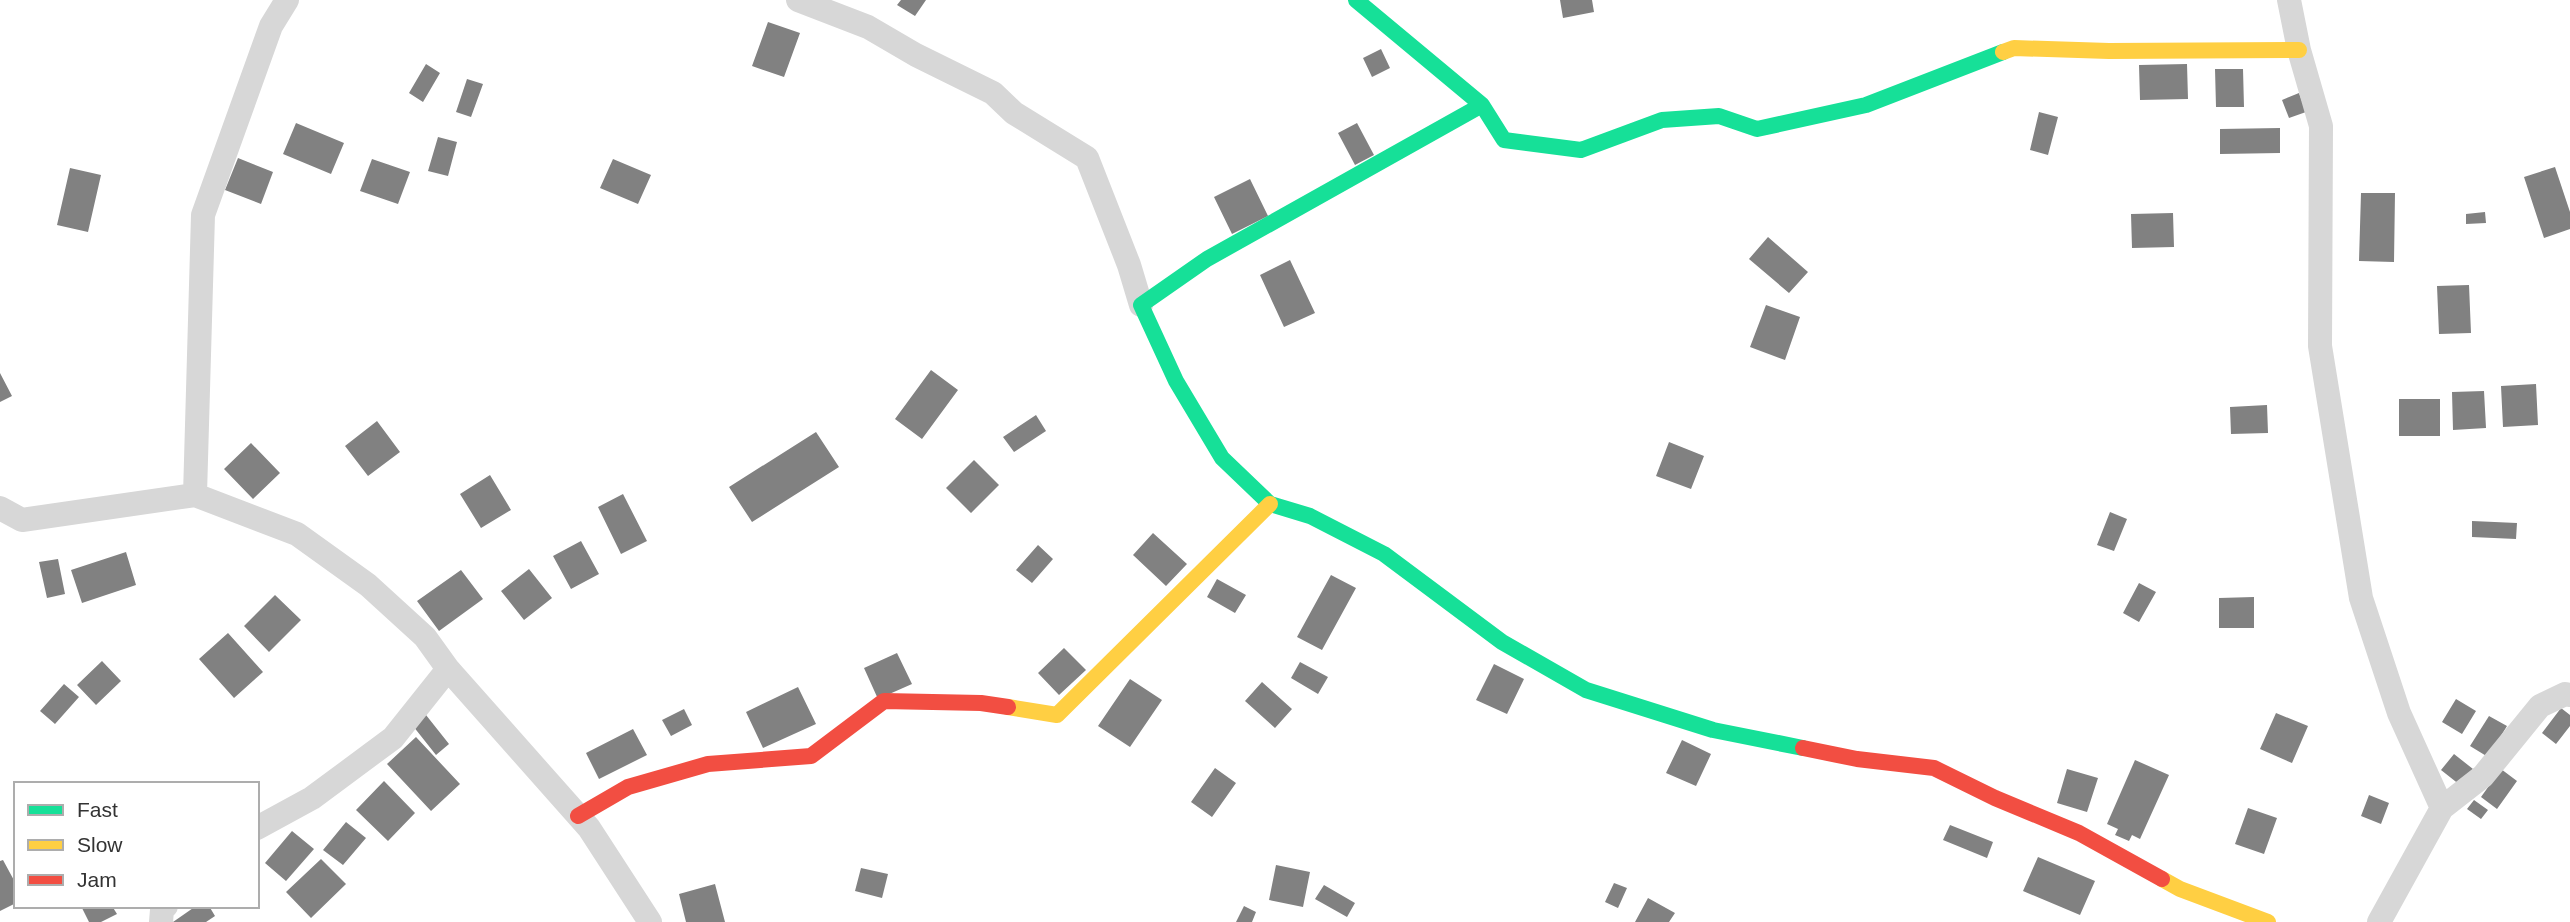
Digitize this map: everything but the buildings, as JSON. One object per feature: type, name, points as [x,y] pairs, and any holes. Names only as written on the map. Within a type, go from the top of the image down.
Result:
[{"type":"street","points":[[195,495],[203,215],[271,26],[287,0]]},
{"type":"street","points":[[797,0],[868,27],[916,55],[993,93],[1014,114],[1087,158],[1142,304],[1176,382],[1222,458],[1270,505],[1310,516],[1384,554],[1502,642],[1586,690],[1713,730],[1857,759],[1934,768],[1995,798],[2079,833],[2180,889],[2268,922]]},
{"type":"street","points":[[1356,0],[1482,105],[1504,140],[1581,150],[1662,120],[1719,116],[1757,129],[1866,105],[2014,48],[2299,50]]},
{"type":"street","points":[[2289,0],[2299,50],[2321,126],[2320,346],[2361,598],[2399,713],[2442,808]]},
{"type":"street","points":[[1142,304],[1208,259],[1482,105]]},
{"type":"street","points":[[0,508],[22,520],[195,495],[297,534],[377,594],[425,637],[448,669],[589,828],[650,922]]},
{"type":"street","points":[[578,816],[628,787],[708,764],[811,756],[884,701],[981,703],[1057,715],[1270,505]]},
{"type":"street","points":[[259,827],[312,798],[394,738],[448,669]]},
{"type":"street","points":[[2379,922],[2442,808],[2483,776],[2540,706],[2566,694],[2570,695]]},
{"type":"traffic: fast","points":[[1356,0],[1482,105],[1504,140],[1581,150],[1662,120],[1719,116],[1757,129],[1866,105],[2003,52]]},
{"type":"traffic: fast","points":[[1270,504],[1222,458],[1176,381],[1141,305],[1207,259],[1482,105]]},
{"type":"traffic: fast","points":[[1270,504],[1310,516],[1384,554],[1502,642],[1586,690],[1713,730],[1803,748]]},
{"type":"traffic: slow","points":[[2003,52],[2014,48],[2109,51],[2299,50]]},
{"type":"traffic: slow","points":[[1008,707],[1057,715],[1270,504]]},
{"type":"traffic: slow","points":[[2162,879],[2180,889],[2268,922]]},
{"type":"traffic: jam","points":[[578,816],[628,787],[708,764],[811,756],[884,701],[981,703],[1008,707]]},
{"type":"traffic: jam","points":[[1803,748],[1857,759],[1934,768],[1995,798],[2079,833],[2162,879]]}]
